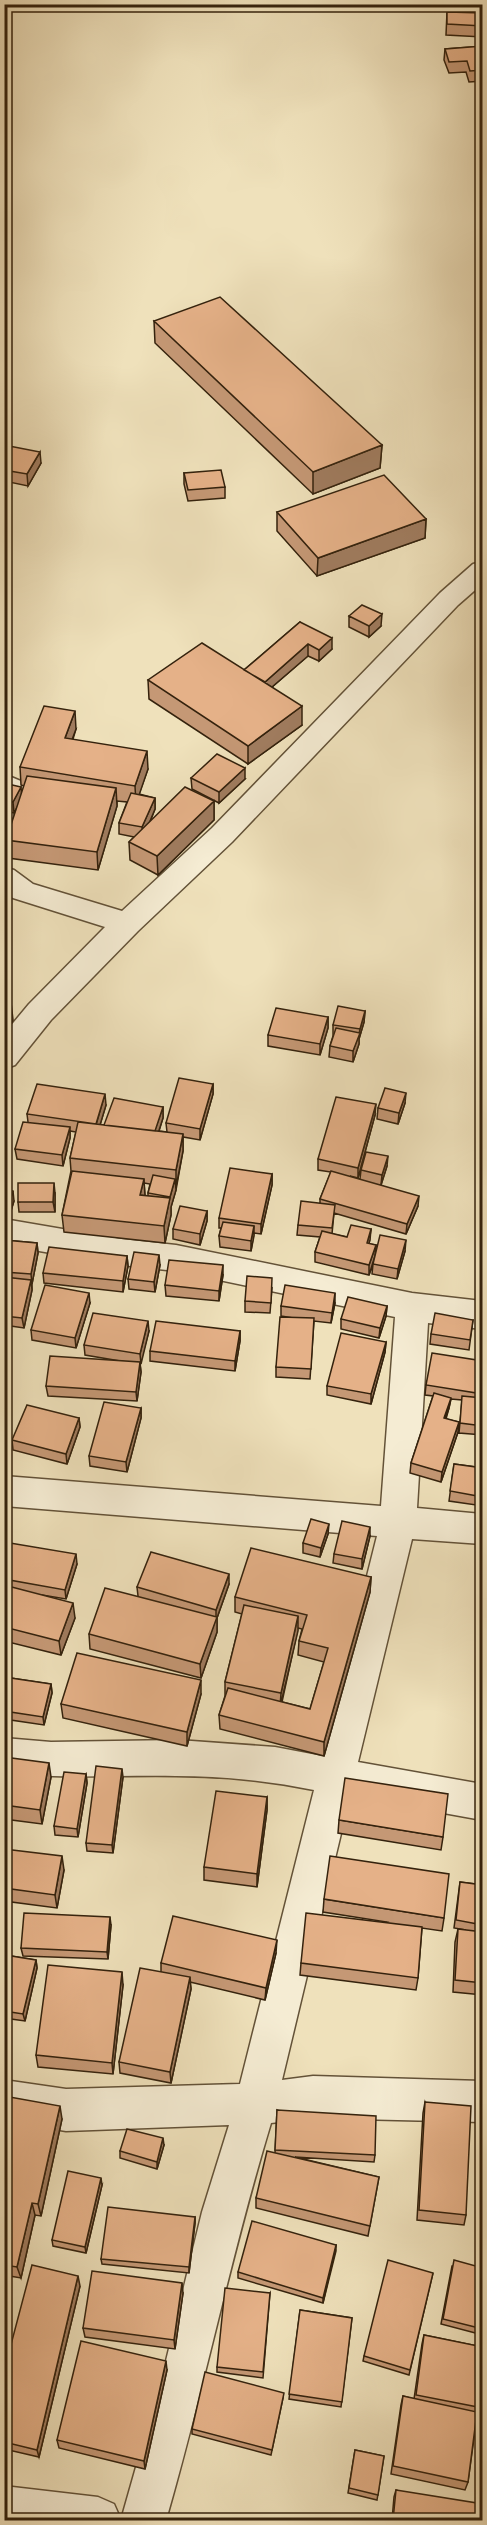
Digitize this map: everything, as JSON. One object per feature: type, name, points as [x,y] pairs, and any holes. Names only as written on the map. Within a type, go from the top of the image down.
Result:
[{"type":"street","points":[[4,1057],[40,1012],[127,923],[222,835],[449,599],[483,570]]},
{"type":"street","points":[[4,784],[25,794],[15,827],[4,843]]},
{"type":"street","points":[[4,877],[23,891],[127,923]]},
{"type":"street","points":[[4,1007],[40,1012]]},
{"type":"street","points":[[4,1232],[121,1252],[176,1258],[412,1307],[483,1315]]},
{"type":"street","points":[[144,2520],[187,2365],[223,2212],[256,2104],[398,1522],[412,1307]]},
{"type":"street","points":[[4,1491],[55,1497],[483,1529]]},
{"type":"street","points":[[4,1755],[51,1760],[178,1758],[275,1766],[483,1802]]},
{"type":"street","points":[[4,2100],[66,2110],[256,2104],[312,2097],[483,2102]]},
{"type":"street","points":[[4,2508],[98,2520]]},
{"type":"building","points":[[447,12],[483,13],[483,26],[447,24]]},
{"type":"building","points":[[483,46],[483,70],[470,71],[467,61],[449,62],[445,49]]},
{"type":"building","points":[[220,297],[382,445],[313,472],[154,321]]},
{"type":"building","points":[[4,445],[40,452],[27,474],[4,470]]},
{"type":"building","points":[[221,470],[225,487],[188,490],[184,473]]},
{"type":"building","points":[[384,475],[426,519],[318,558],[277,512]]},
{"type":"building","points":[[362,605],[382,614],[369,626],[349,616]]},
{"type":"building","points":[[300,622],[332,638],[319,650],[308,644],[265,682],[244,670]]},
{"type":"building","points":[[202,643],[302,706],[248,746],[148,680]]},
{"type":"building","points":[[44,706],[75,711],[65,738],[147,751],[135,786],[20,767]]},
{"type":"building","points":[[217,754],[245,768],[219,792],[191,778]]},
{"type":"building","points":[[27,776],[116,788],[97,852],[6,840]]},
{"type":"building","points":[[8,784],[21,787],[13,802],[4,801],[4,791]]},
{"type":"building","points":[[185,787],[214,801],[157,856],[129,842]]},
{"type":"building","points":[[131,793],[155,798],[142,827],[119,823]]},
{"type":"building","points":[[4,1000],[11,1002],[4,1016]]},
{"type":"building","points":[[338,1006],[365,1011],[360,1029],[333,1025]]},
{"type":"building","points":[[276,1008],[328,1017],[320,1044],[268,1035]]},
{"type":"building","points":[[336,1028],[360,1033],[353,1051],[330,1046]]},
{"type":"building","points":[[179,1078],[213,1084],[200,1129],[166,1123]]},
{"type":"building","points":[[37,1084],[105,1094],[96,1124],[27,1114]]},
{"type":"building","points":[[385,1088],[406,1093],[399,1113],[378,1108]]},
{"type":"building","points":[[336,1097],[376,1104],[358,1168],[318,1159]]},
{"type":"building","points":[[114,1098],[163,1107],[155,1131],[104,1125]]},
{"type":"building","points":[[23,1122],[70,1127],[62,1155],[15,1149]]},
{"type":"building","points":[[78,1122],[183,1134],[176,1170],[70,1158]]},
{"type":"building","points":[[4,1144],[10,1146],[4,1158]]},
{"type":"building","points":[[366,1152],[388,1156],[382,1175],[361,1170]]},
{"type":"building","points":[[230,1168],[272,1174],[261,1224],[219,1218]]},
{"type":"building","points":[[72,1171],[144,1179],[140,1195],[170,1198],[164,1226],[62,1215]]},
{"type":"building","points":[[331,1171],[419,1196],[407,1224],[320,1199]]},
{"type":"building","points":[[153,1175],[175,1179],[170,1197],[148,1193]]},
{"type":"building","points":[[18,1183],[54,1183],[53,1202],[18,1202]]},
{"type":"building","points":[[4,1189],[13,1191],[6,1214],[4,1214]]},
{"type":"building","points":[[301,1201],[335,1205],[332,1228],[298,1225]]},
{"type":"building","points":[[180,1206],[207,1211],[200,1234],[173,1229]]},
{"type":"building","points":[[223,1222],[254,1226],[251,1241],[219,1236]]},
{"type":"building","points":[[351,1225],[371,1229],[367,1243],[376,1245],[369,1265],[315,1252],[322,1231],[347,1237]]},
{"type":"building","points":[[380,1235],[406,1240],[398,1269],[373,1264]]},
{"type":"building","points":[[4,1240],[37,1243],[31,1274],[4,1272]]},
{"type":"building","points":[[49,1247],[127,1256],[123,1281],[43,1273]]},
{"type":"building","points":[[134,1252],[159,1255],[154,1282],[128,1279]]},
{"type":"building","points":[[169,1260],[223,1265],[219,1291],[165,1285]]},
{"type":"building","points":[[247,1276],[272,1278],[271,1303],[245,1301]]},
{"type":"building","points":[[4,1277],[31,1280],[22,1318],[4,1316]]},
{"type":"building","points":[[45,1285],[89,1293],[75,1338],[31,1330]]},
{"type":"building","points":[[285,1285],[335,1293],[332,1313],[281,1306]]},
{"type":"building","points":[[348,1297],[387,1306],[380,1328],[341,1319]]},
{"type":"building","points":[[93,1313],[148,1321],[140,1354],[84,1345]]},
{"type":"building","points":[[435,1313],[473,1320],[470,1340],[431,1334]]},
{"type":"building","points":[[280,1317],[314,1318],[311,1369],[276,1367]]},
{"type":"building","points":[[156,1321],[240,1331],[235,1361],[150,1351]]},
{"type":"building","points":[[341,1333],[386,1342],[371,1394],[327,1386]]},
{"type":"building","points":[[432,1353],[483,1361],[483,1394],[426,1385]]},
{"type":"building","points":[[50,1356],[140,1362],[136,1392],[46,1386]]},
{"type":"building","points":[[434,1393],[451,1398],[444,1418],[459,1422],[442,1472],[411,1463]]},
{"type":"building","points":[[462,1396],[483,1398],[483,1426],[460,1423]]},
{"type":"building","points":[[104,1402],[141,1408],[126,1462],[89,1456]]},
{"type":"building","points":[[27,1405],[79,1418],[66,1454],[12,1440]]},
{"type":"building","points":[[454,1464],[483,1468],[483,1497],[450,1491]]},
{"type":"building","points":[[311,1519],[329,1524],[321,1548],[303,1543]]},
{"type":"building","points":[[342,1521],[370,1527],[362,1559],[334,1554]]},
{"type":"building","points":[[4,1542],[76,1554],[65,1590],[4,1579]]},
{"type":"building","points":[[251,1548],[371,1577],[324,1742],[219,1715],[228,1688],[310,1709],[328,1648],[299,1641],[307,1615],[235,1597]]},
{"type":"building","points":[[151,1552],[229,1574],[216,1610],[137,1587]]},
{"type":"building","points":[[4,1585],[73,1603],[59,1641],[4,1627]]},
{"type":"building","points":[[105,1588],[217,1617],[200,1664],[89,1634]]},
{"type":"building","points":[[244,1605],[298,1616],[281,1693],[225,1682]]},
{"type":"building","points":[[77,1653],[201,1680],[187,1732],[61,1704]]},
{"type":"building","points":[[4,1677],[51,1684],[43,1717],[4,1711]]},
{"type":"building","points":[[4,1757],[49,1763],[40,1810],[4,1805]]},
{"type":"building","points":[[96,1766],[122,1769],[112,1845],[86,1843]]},
{"type":"building","points":[[64,1772],[86,1774],[77,1829],[54,1826]]},
{"type":"building","points":[[345,1778],[448,1794],[443,1837],[339,1820]]},
{"type":"building","points":[[216,1791],[267,1797],[257,1874],[204,1867]]},
{"type":"building","points":[[4,1849],[62,1856],[55,1895],[4,1888]]},
{"type":"building","points":[[330,1856],[449,1874],[444,1918],[324,1899]]},
{"type":"building","points":[[460,1882],[483,1885],[483,1925],[456,1920]]},
{"type":"building","points":[[24,1913],[110,1917],[107,1952],[21,1948]]},
{"type":"building","points":[[306,1913],[422,1927],[418,1978],[301,1963]]},
{"type":"building","points":[[173,1916],[277,1940],[266,1988],[161,1963]]},
{"type":"building","points":[[458,1929],[483,1932],[483,1983],[455,1980]]},
{"type":"building","points":[[5,1955],[36,1960],[23,2014],[4,2011]]},
{"type":"building","points":[[48,1965],[122,1972],[112,2063],[36,2055]]},
{"type":"building","points":[[140,1968],[190,1977],[170,2072],[119,2062]]},
{"type":"building","points":[[4,2096],[60,2106],[38,2204],[32,2203],[17,2267],[4,2265]]},
{"type":"building","points":[[425,2102],[471,2106],[466,2215],[419,2210]]},
{"type":"building","points":[[277,2110],[376,2116],[375,2155],[275,2150]]},
{"type":"building","points":[[127,2129],[163,2138],[157,2162],[120,2151]]},
{"type":"building","points":[[267,2151],[379,2177],[370,2226],[256,2198]]},
{"type":"building","points":[[68,2171],[101,2178],[85,2247],[52,2240]]},
{"type":"building","points":[[108,2207],[195,2217],[189,2267],[101,2259]]},
{"type":"building","points":[[252,2221],[336,2245],[323,2298],[238,2272]]},
{"type":"building","points":[[388,2260],[433,2273],[410,2370],[364,2356]]},
{"type":"building","points":[[454,2260],[483,2268],[483,2329],[443,2319]]},
{"type":"building","points":[[32,2265],[78,2276],[37,2450],[4,2442],[4,2371]]},
{"type":"building","points":[[92,2271],[182,2283],[174,2340],[83,2328]]},
{"type":"building","points":[[225,2288],[270,2293],[263,2372],[217,2367]]},
{"type":"building","points":[[300,2310],[352,2318],[342,2402],[289,2394]]},
{"type":"building","points":[[424,2335],[483,2347],[483,2408],[416,2395]]},
{"type":"building","points":[[81,2341],[166,2361],[144,2461],[57,2440]]},
{"type":"building","points":[[205,2372],[284,2393],[272,2450],[192,2429]]},
{"type":"building","points":[[403,2396],[477,2412],[468,2482],[393,2466]]},
{"type":"building","points":[[355,2450],[384,2456],[378,2495],[349,2488]]},
{"type":"building","points":[[396,2490],[483,2504],[483,2520],[393,2520]]},
{"type":"building","points":[[347,2514],[392,2520],[346,2520]]}]
